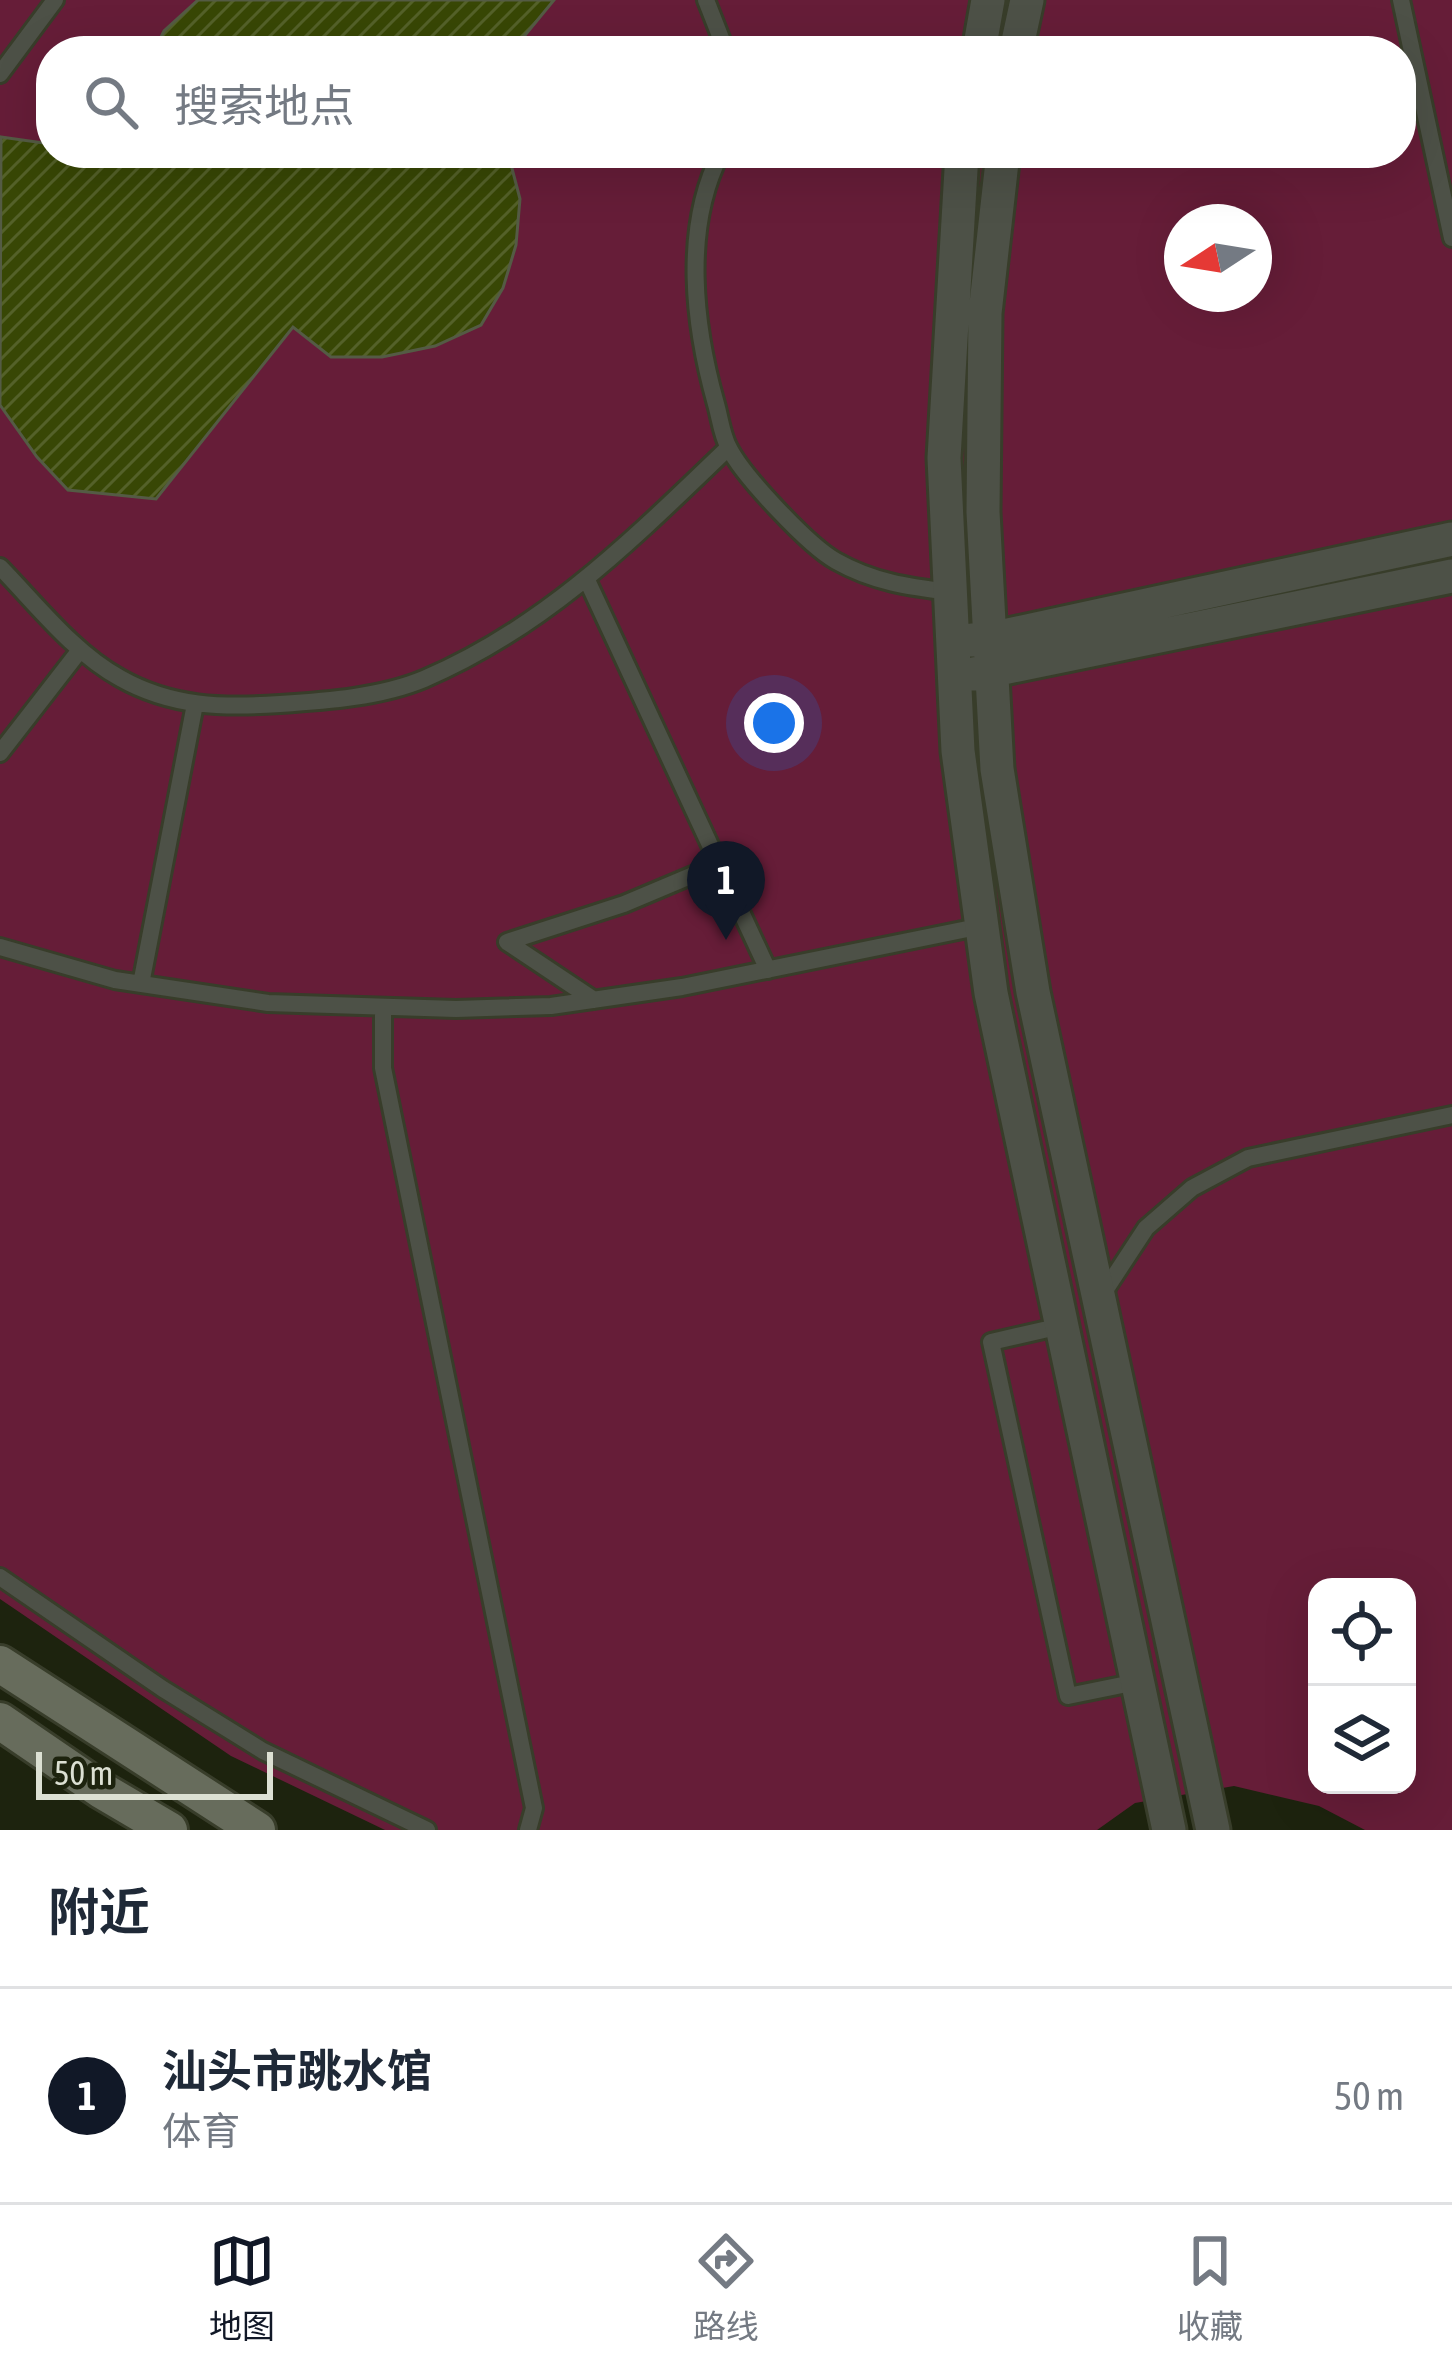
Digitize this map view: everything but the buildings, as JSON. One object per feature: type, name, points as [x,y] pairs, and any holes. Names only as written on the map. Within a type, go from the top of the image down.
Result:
[{"type":"street","points":[[982,36],[988,0]]},
{"type":"street","points":[[1019,36],[1027,0]]},
{"type":"street","points":[[961,168],[944,458],[958,751],[991,993],[1168,1830]]},
{"type":"street","points":[[1001,168],[985,314],[983,512],[997,769],[1033,992],[1213,1830]]},
{"type":"street","points":[[954,674],[991,656],[1452,539]]},
{"type":"street","points":[[952,640],[991,656],[1452,576]]},
{"type":"street","points":[[0,1664],[257,1830]]},
{"type":"street","points":[[0,1721],[169,1830]]},
{"type":"lane","points":[[0,74],[55,0]]},
{"type":"lane","points":[[706,0],[720,36]]},
{"type":"lane","points":[[1401,0],[1409,36]]},
{"type":"lane","points":[[1416,70],[1452,238]]},
{"type":"lane","points":[[714,168],[708,178],[696,267],[700,345],[728,448],[786,518],[832,560],[886,584],[950,592]]},
{"type":"lane","points":[[0,566],[80,650],[119,678],[168,700],[226,708],[327,700],[421,681],[512,633],[587,580],[728,448]]},
{"type":"lane","points":[[587,580],[768,970]]},
{"type":"lane","points":[[0,753],[80,650]]},
{"type":"lane","points":[[141,984],[196,704]]},
{"type":"lane","points":[[594,1000],[508,942],[624,904],[718,863]]},
{"type":"lane","points":[[0,947],[141,984],[268,1003],[456,1009],[551,1006],[682,988],[982,926]]},
{"type":"lane","points":[[383,1006],[382,1068],[534,1808],[528,1830]]},
{"type":"lane","points":[[1099,1301],[1146,1228],[1192,1188],[1248,1158],[1452,1115]]},
{"type":"lane","points":[[1061,1325],[991,1342],[1068,1696],[1137,1682]]},
{"type":"lane","points":[[0,1577],[163,1689],[262,1750],[427,1830]]},
{"type":"shaded area","points":[[0,0],[1452,0],[1452,1830],[1365,1830],[1319,1806],[1234,1786],[1135,1803],[1097,1830],[385,1830],[231,1756],[0,1599]]},
{"type":"place","name":"汕头市跳水馆","points":[[726,940]]}]
